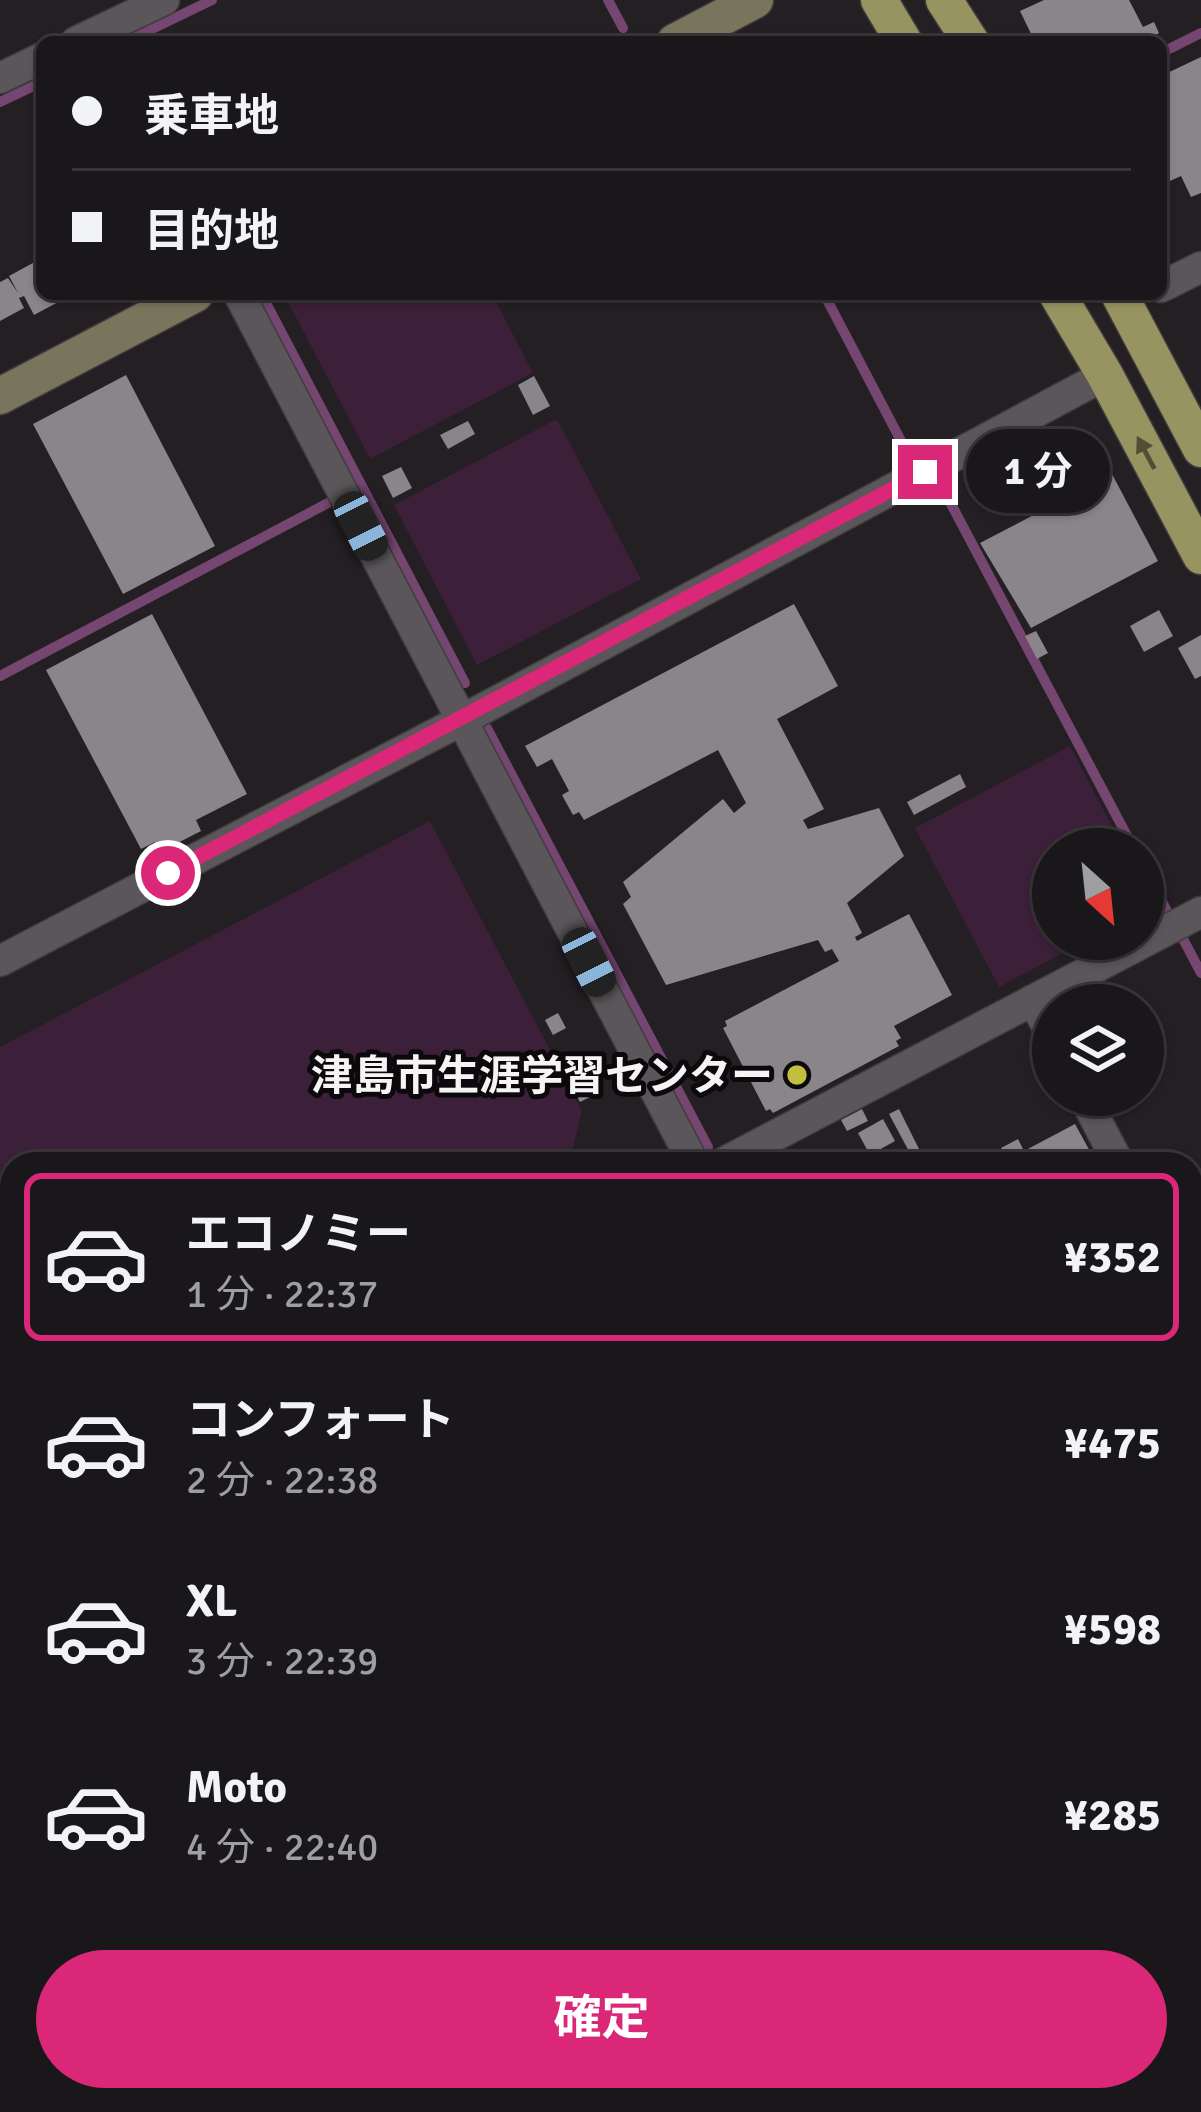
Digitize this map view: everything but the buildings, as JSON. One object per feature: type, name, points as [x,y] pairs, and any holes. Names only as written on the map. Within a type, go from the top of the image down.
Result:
[{"type":"main road","points":[[879,0],[900,36]]},
{"type":"main road","points":[[944,0],[967,36]]},
{"type":"main road","points":[[1061,300],[1201,556]]},
{"type":"main road","points":[[1131,300],[1201,449]]},
{"type":"street","points":[[89,36],[164,0]]},
{"type":"street","points":[[686,36],[754,0]]},
{"type":"street","points":[[0,78],[36,61]]},
{"type":"street","points":[[1167,284],[1201,267]]},
{"type":"street","points":[[0,397],[184,300]]},
{"type":"street","points":[[242,300],[688,1152]]},
{"type":"street","points":[[0,961],[1105,375]]},
{"type":"street","points":[[1064,984],[1201,912]]},
{"type":"street","points":[[745,1152],[1032,1001]]},
{"type":"street","points":[[1094,1116],[1113,1152]]},
{"type":"shaded area","points":[[287,300],[495,300],[533,373],[370,459]]},
{"type":"shaded area","points":[[557,419],[641,579],[477,665],[394,505]]},
{"type":"shaded area","points":[[1070,746],[1113,828],[1032,828],[1032,960],[1050,960],[999,987],[915,828]]},
{"type":"shaded area","points":[[430,821],[582,1111],[572,1152],[0,1152],[0,1047]]},
{"type":"waterway","points":[[137,36],[212,0]]},
{"type":"waterway","points":[[608,0],[623,28]]},
{"type":"waterway","points":[[1167,50],[1201,33]]},
{"type":"waterway","points":[[0,102],[36,85]]},
{"type":"waterway","points":[[827,300],[909,456]]},
{"type":"waterway","points":[[265,301],[465,683]]},
{"type":"waterway","points":[[942,487],[1123,828]]},
{"type":"waterway","points":[[0,676],[328,503]]},
{"type":"waterway","points":[[487,728],[708,1147]]},
{"type":"waterway","points":[[1164,906],[1167,911]]},
{"type":"waterway","points":[[1183,939],[1201,973]]},
{"type":"place","name":"津島市生涯学習センター","points":[[797,1075]]},
{"type":"route","points":[[168,873],[925,472]]}]
